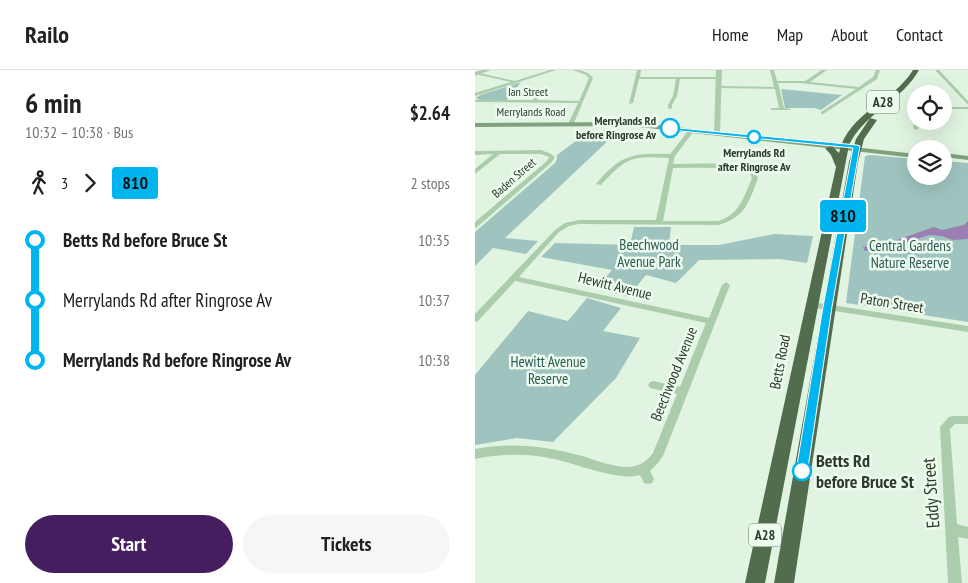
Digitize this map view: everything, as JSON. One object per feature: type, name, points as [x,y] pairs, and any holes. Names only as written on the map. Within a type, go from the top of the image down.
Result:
[{"type":"highway","name":"A28","points":[[850,148],[849,134],[858,122],[921,73]]},
{"type":"highway","name":"A28","points":[[850,148],[867,126],[921,73]]},
{"type":"highway","points":[[829,148],[835,154],[840,166]]},
{"type":"highway","name":"Betts Road","points":[[784,583],[840,166],[850,148]]},
{"type":"highway","name":"Betts Road","points":[[755,583],[820,306],[850,148]]},
{"type":"main road","name":"Merrylands Road","points":[[475,125],[630,124],[907,155]]},
{"type":"main road","name":"Merrylands Road","points":[[767,139],[829,148],[907,151]]},
{"type":"main road","points":[[952,158],[968,159]]},
{"type":"street","points":[[476,74],[488,70]]},
{"type":"street","name":"Ian Street","points":[[475,95],[554,70]]},
{"type":"street","points":[[571,124],[591,78],[588,74],[575,70]]},
{"type":"street","points":[[631,104],[639,70]]},
{"type":"street","points":[[717,133],[719,70]]},
{"type":"street","points":[[772,70],[782,109]]},
{"type":"street","points":[[807,82],[825,70]]},
{"type":"street","points":[[823,113],[876,77],[878,70]]},
{"type":"street","points":[[937,70],[968,104]]},
{"type":"street","points":[[476,74],[515,82]]},
{"type":"street","points":[[638,78],[719,78]]},
{"type":"street","points":[[670,108],[675,96],[678,78]]},
{"type":"street","points":[[775,82],[807,82],[860,88]]},
{"type":"street","points":[[719,88],[776,88]]},
{"type":"street","points":[[534,102],[540,89]]},
{"type":"street","points":[[960,95],[968,96]]},
{"type":"street","name":"Ian Street","points":[[475,101],[580,102]]},
{"type":"street","points":[[952,108],[968,108]]},
{"type":"street","points":[[773,109],[789,109]]},
{"type":"street","points":[[659,223],[673,156],[691,131]]},
{"type":"street","name":"Baden Street","points":[[475,153],[541,152],[552,157],[551,161],[475,226]]},
{"type":"street","points":[[475,172],[499,153]]},
{"type":"street","points":[[599,184],[628,155],[673,156]]},
{"type":"street","points":[[475,319],[479,309],[513,278],[557,230],[566,223],[718,224],[739,214],[756,172],[708,166],[670,166]]},
{"type":"street","name":"Hewitt Avenue","points":[[513,278],[582,291],[643,308],[711,321]]},
{"type":"street","name":"Beechwood Avenue","points":[[475,454],[501,449],[521,448],[542,451],[622,472],[645,474],[657,456],[726,285]]},
{"type":"street","name":"Paton Street","points":[[820,306],[968,329]]},
{"type":"street","points":[[653,386],[683,392]]},
{"type":"street","name":"Eddy Street","points":[[955,583],[945,427],[953,420],[968,420]]},
{"type":"street","points":[[952,529],[968,533]]},
{"type":"green space","points":[[521,82],[507,100],[479,100],[476,98],[480,95]]},
{"type":"green space","points":[[781,89],[842,95],[821,110],[814,108],[785,108]]},
{"type":"green space","points":[[580,138],[611,138],[505,238],[538,241],[526,254],[493,248],[475,266],[475,232],[555,163],[557,155]]},
{"type":"green space","name":"Central Gardens Nature Reserve","points":[[865,156],[907,158],[907,185],[952,185],[952,162],[968,163],[968,322],[846,303]]},
{"type":"green space","name":"Beechwood Avenue Park","points":[[634,227],[671,227],[669,245],[719,245],[774,234],[813,236],[807,263],[780,259],[699,260],[676,283],[646,275],[628,297],[596,288],[612,270],[541,257],[555,243],[630,245]]},
{"type":"green space","name":"Hewitt Avenue Reserve","points":[[587,298],[621,308],[603,331],[640,338],[616,378],[553,442],[517,438],[475,445],[475,375],[528,311],[568,321]]},
{"type":"shaded area","points":[[968,221],[968,239],[953,240],[929,235],[884,250],[865,251],[863,247],[888,243],[934,227],[942,230],[964,225]]},
{"type":"bus line","name":"810","points":[[670,128],[767,139],[857,146],[850,193],[844,210],[802,471]]},
{"type":"place","name":"Merrylands Rd before Ringrose Av","points":[[670,128]]},
{"type":"place","name":"Merrylands Rd after Ringrose Av","points":[[754,137]]},
{"type":"place","name":"Betts Rd before Bruce St","points":[[802,471]]}]
